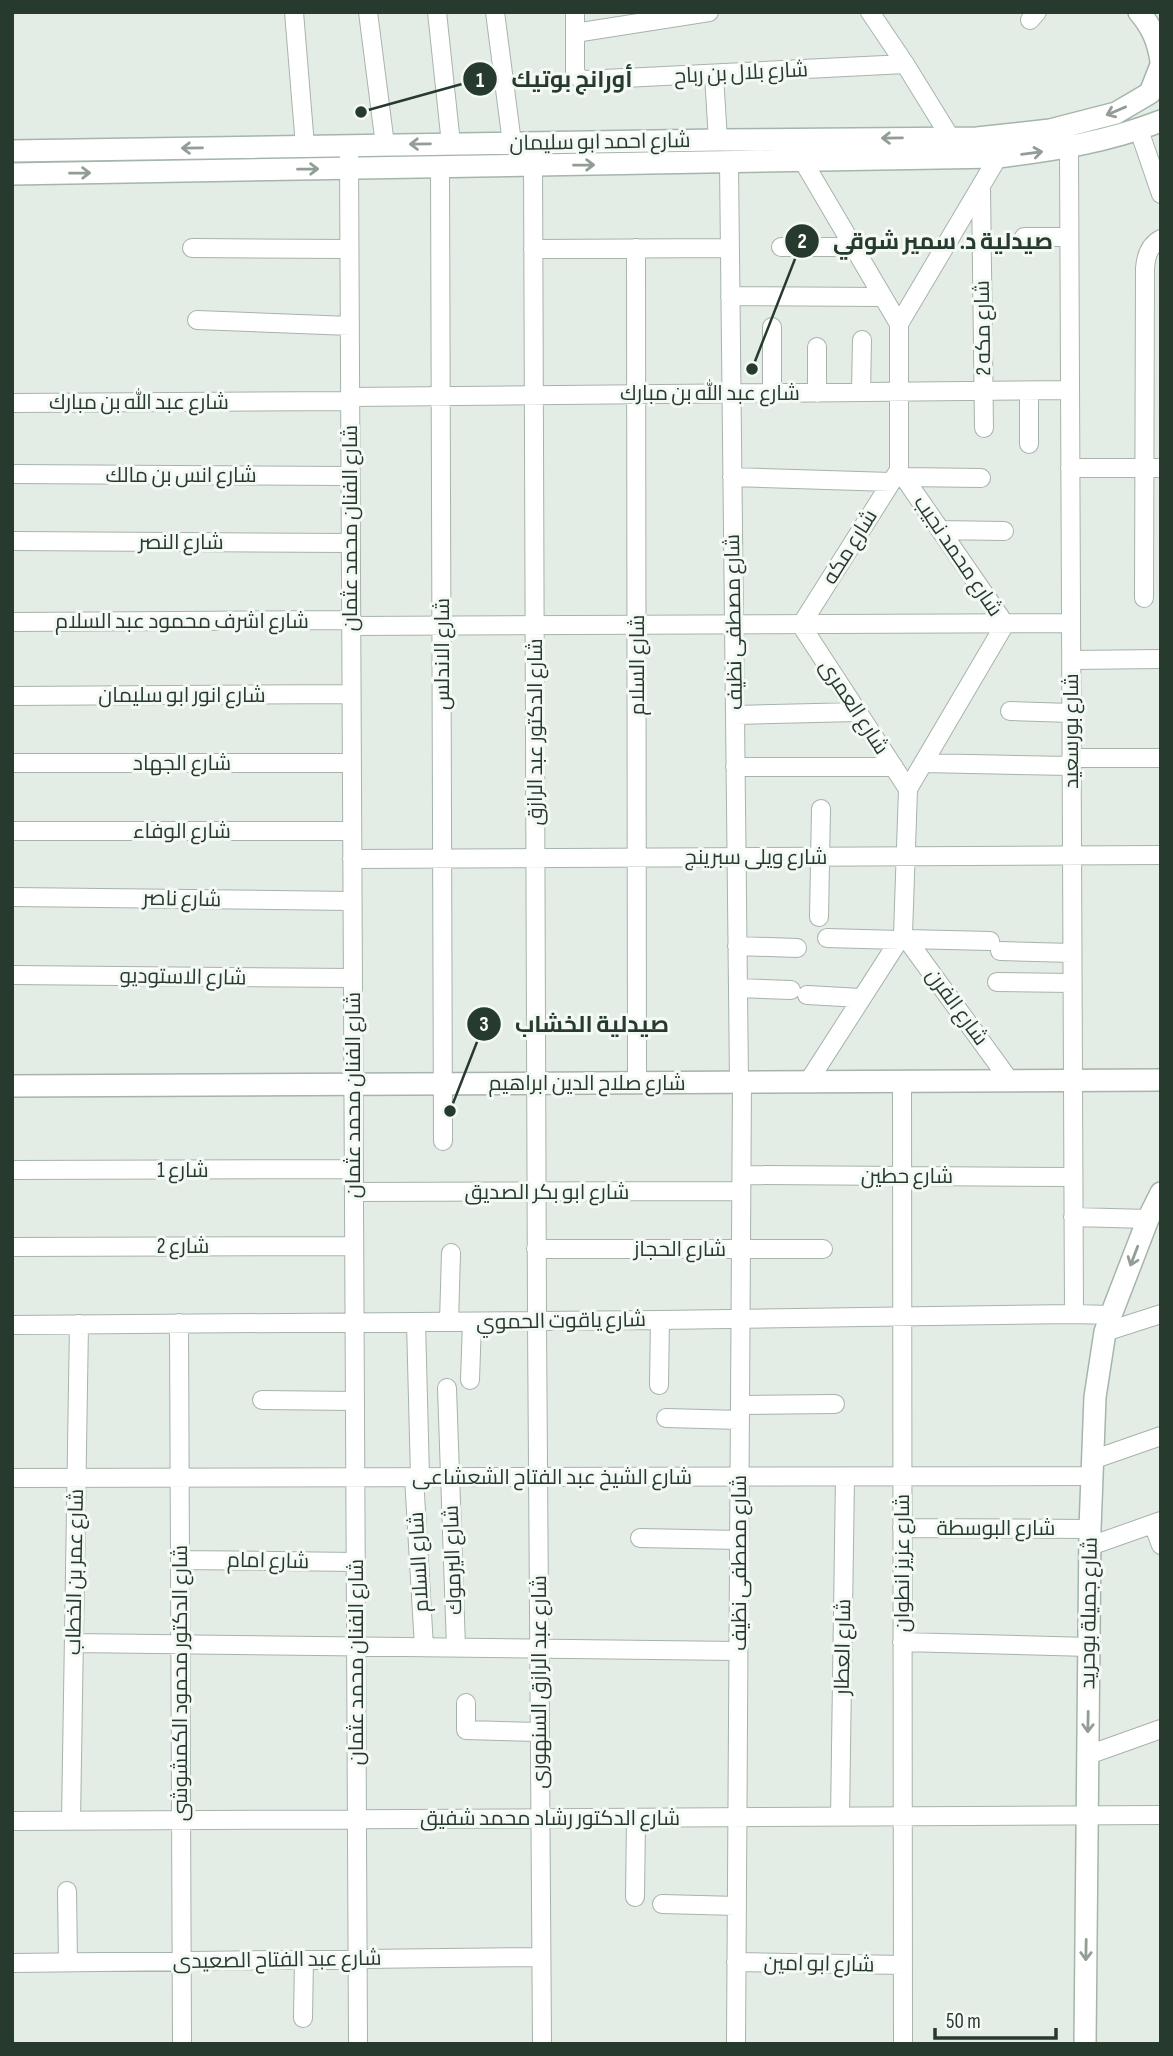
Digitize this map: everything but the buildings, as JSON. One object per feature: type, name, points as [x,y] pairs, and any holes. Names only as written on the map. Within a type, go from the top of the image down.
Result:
[{"type":"main road","points":[[1146,14],[1159,47],[1161,63]]},
{"type":"main road","name":"شارع احمد ابو سليمان","points":[[12,151],[977,138],[1050,130],[1116,113],[1150,93],[1161,63]]},
{"type":"main road","name":"شارع احمد ابو سليمان","points":[[12,174],[999,157],[1069,148],[1139,130],[1161,121]]},
{"type":"main road","points":[[38,173],[39,151]]},
{"type":"main road","name":"شارع صلاح الدين ابراهيم","points":[[12,1086],[1161,1080]]},
{"type":"main road","name":"شارع جميلة بوحريد","points":[[1085,2044],[1091,1468],[1095,1397],[1108,1323],[1148,1219],[1161,1193]]},
{"type":"street","points":[[293,12],[305,146]]},
{"type":"street","points":[[368,12],[385,145]]},
{"type":"street","points":[[437,12],[451,144]]},
{"type":"street","points":[[495,12],[522,143]]},
{"type":"street","points":[[575,12],[575,33],[709,12]]},
{"type":"street","points":[[870,12],[950,138]]},
{"type":"street","name":"شارع بلال بن رباح","points":[[575,33],[575,71],[578,77],[584,80],[905,64]]},
{"type":"street","points":[[714,75],[718,140]]},
{"type":"street","points":[[1139,130],[1161,194]]},
{"type":"street","points":[[899,324],[999,157],[1004,135]]},
{"type":"street","name":"شارع الدكتور عبد الرازق","points":[[522,143],[533,165],[537,1321]]},
{"type":"street","name":"شارع الفنان محمد عثمان","points":[[349,145],[358,2044]]},
{"type":"street","name":"شارع بورسعيد","points":[[1069,148],[1074,1314]]},
{"type":"street","points":[[803,161],[899,324],[898,476]]},
{"type":"street","name":"شارع مصطفى نظيف","points":[[729,162],[741,1183],[736,2044]]},
{"type":"street","name":"شارع الاندلس","points":[[440,167],[443,1141]]},
{"type":"street","name":"شارع مكه 2","points":[[981,187],[984,428]]},
{"type":"street","points":[[1024,237],[1069,237]]},
{"type":"street","points":[[1144,598],[1152,468],[1146,258],[1150,249],[1161,239]]},
{"type":"street","points":[[780,247],[854,247]]},
{"type":"street","points":[[192,248],[349,249]]},
{"type":"street","name":"شارع السلام","points":[[636,248],[637,1083]]},
{"type":"street","points":[[533,249],[730,248]]},
{"type":"street","points":[[730,296],[883,297]]},
{"type":"street","points":[[197,320],[349,326]]},
{"type":"street","points":[[772,327],[772,393]]},
{"type":"street","points":[[862,340],[862,392]]},
{"type":"street","points":[[817,347],[817,393]]},
{"type":"street","name":"شارع عبد الله بن مبارك","points":[[12,403],[1070,390]]},
{"type":"street","points":[[1029,391],[1029,444]]},
{"type":"street","points":[[1070,468],[1152,468]]},
{"type":"street","name":"شارع انس بن مالك","points":[[12,474],[350,476]]},
{"type":"street","name":"شارع محمد نجيب","points":[[898,476],[940,530],[1005,624],[908,789]]},
{"type":"street","name":"شارع مكه","points":[[801,625],[898,476]]},
{"type":"street","points":[[732,477],[981,478]]},
{"type":"street","points":[[940,530],[1004,531]]},
{"type":"street","name":"شارع النصر","points":[[12,541],[351,543]]},
{"type":"street","name":"شارع اشرف محمود عبد السلام","points":[[12,622],[351,623],[442,626],[1071,624]]},
{"type":"street","name":"شارع العمرى","points":[[801,625],[908,789]]},
{"type":"street","points":[[1071,660],[1161,659]]},
{"type":"street","name":"شارع انور ابو سليمان","points":[[12,696],[351,694]]},
{"type":"street","points":[[1010,711],[1071,713]]},
{"type":"street","points":[[735,715],[858,712]]},
{"type":"street","points":[[923,763],[1071,762],[1161,758]]},
{"type":"street","name":"شارع الجهاد","points":[[12,763],[352,763]]},
{"type":"street","points":[[735,767],[894,767]]},
{"type":"street","points":[[808,1082],[903,938],[908,789]]},
{"type":"street","points":[[819,917],[821,809]]},
{"type":"street","name":"شارع الوفاء","points":[[12,831],[352,831]]},
{"type":"street","name":"شارع ويلى سبرينج","points":[[352,859],[1161,855]]},
{"type":"street","name":"شارع ناصر","points":[[12,897],[352,901]]},
{"type":"street","points":[[827,938],[903,938],[1072,953]]},
{"type":"street","name":"شارع الفرن","points":[[903,938],[1010,1081]]},
{"type":"street","points":[[737,946],[797,948]]},
{"type":"street","name":"شارع الاستوديو","points":[[12,975],[353,978]]},
{"type":"street","points":[[997,982],[1072,983]]},
{"type":"street","points":[[738,988],[862,998]]},
{"type":"street","name":"شارع عزيز انطوان","points":[[902,1082],[903,2044]]},
{"type":"street","name":"شارع 1","points":[[12,1170],[354,1169]]},
{"type":"street","name":"شارع حطين","points":[[741,1183],[901,1176],[1073,1177]]},
{"type":"street","name":"شارع ابو بكر الصديق","points":[[354,1192],[536,1192],[741,1183]]},
{"type":"street","points":[[1073,1217],[1148,1219]]},
{"type":"street","name":"شارع 2","points":[[12,1247],[354,1246]]},
{"type":"street","name":"شارع الحجاز","points":[[536,1249],[823,1249]]},
{"type":"street","points":[[449,1322],[451,1253]]},
{"type":"street","name":"شارع ياقوت الحموي","points":[[12,1325],[1074,1314],[1108,1323],[1161,1314]]},
{"type":"street","points":[[659,1385],[660,1320]]},
{"type":"street","name":"شارع عبد الرازق السنهورى","points":[[537,1321],[542,2044]]},
{"type":"street","name":"شارع السلام","points":[[416,1322],[417,1477],[424,1647]]},
{"type":"street","points":[[470,1380],[472,1322]]},
{"type":"street","name":"شارع الدكتور محمود الكمشوشى","points":[[178,1323],[182,2044]]},
{"type":"street","name":"شارع عمر بن الخطاب","points":[[71,1821],[79,1324]]},
{"type":"street","name":"شارع اليرموك","points":[[447,1388],[456,1647]]},
{"type":"street","points":[[262,1400],[355,1401]]},
{"type":"street","points":[[666,1418],[835,1404]]},
{"type":"street","name":"شارع الشيخ عبد الفتاح الشعشاعى","points":[[12,1478],[902,1476],[1091,1468],[1161,1436]]},
{"type":"street","name":"شارع العطار","points":[[840,1817],[845,1477]]},
{"type":"street","points":[[1157,1522],[1161,1545]]},
{"type":"street","name":"شارع البوسطة","points":[[902,1528],[1090,1537],[1157,1522]]},
{"type":"street","points":[[640,1538],[739,1540]]},
{"type":"street","name":"شارع امام","points":[[180,1560],[356,1562]]},
{"type":"street","points":[[902,1642],[1089,1647]]},
{"type":"street","points":[[74,1643],[738,1651]]},
{"type":"street","points":[[466,1703],[466,1730],[540,1732]]},
{"type":"street","points":[[1088,1755],[1161,1728]]},
{"type":"street","name":"شارع الدكتور رشاد محمد شفيق","points":[[12,1821],[1161,1815]]},
{"type":"street","points":[[635,1897],[636,1818]]},
{"type":"street","points":[[68,1891],[68,1962]]},
{"type":"street","points":[[662,1904],[737,1906]]},
{"type":"street","name":"شارع عبد الفتاح الصعيدى","points":[[12,1963],[541,1957]]},
{"type":"street","points":[[303,2018],[304,1960]]},
{"type":"street","name":"شارع ابو امين","points":[[736,1962],[903,1965]]},
{"type":"place","name":"أورانج بوتيك","points":[[361,112]]},
{"type":"place","name":"صيدلية د. سمير شوقي","points":[[752,369]]},
{"type":"place","name":"صيدلية الخشاب","points":[[450,1111]]}]
